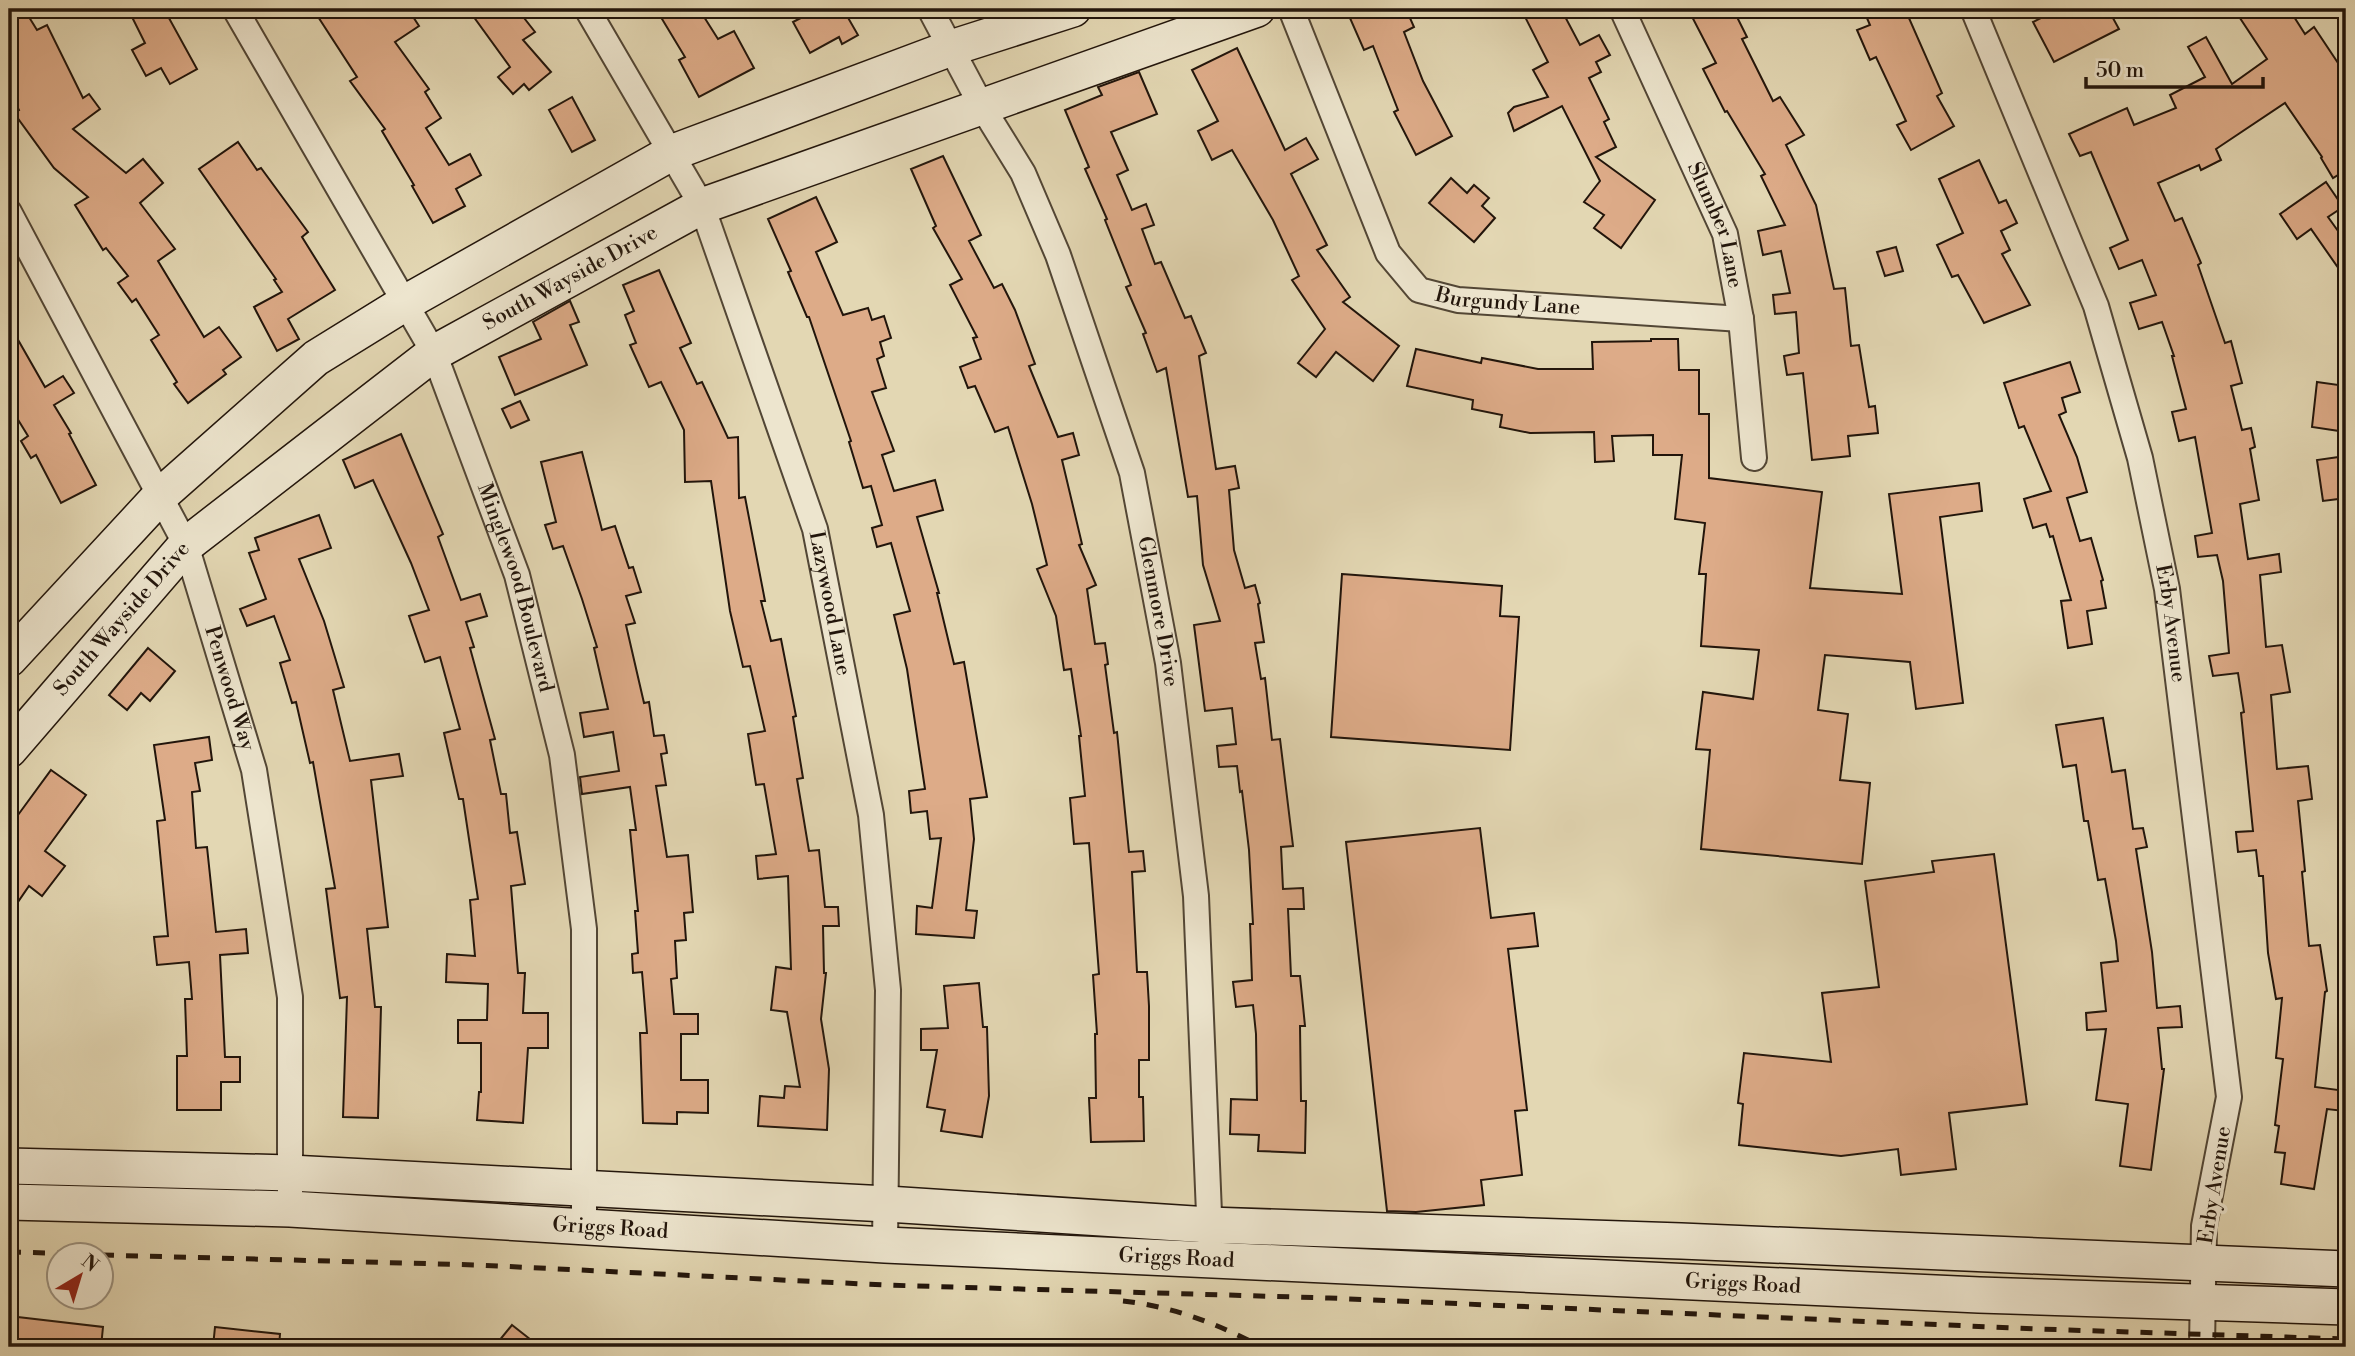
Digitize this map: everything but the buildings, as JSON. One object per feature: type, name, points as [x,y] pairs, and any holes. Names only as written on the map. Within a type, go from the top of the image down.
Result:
[{"type":"main road","points":[[9,659],[160,496],[316,358],[405,303],[671,153],[951,48],[1073,9]]},
{"type":"main road","name":"South Wayside Drive","points":[[9,750],[186,545],[434,353],[702,206],[1257,9]]},
{"type":"main road","name":"Griggs Road","points":[[9,1166],[290,1173],[887,1204],[1209,1225],[1681,1241],[2346,1269]]},
{"type":"main road","name":"Griggs Road","points":[[9,1202],[289,1209],[885,1245],[1966,1294],[2346,1307]]},
{"type":"street","name":"Minglewood Boulevard","points":[[235,9],[434,353],[517,575],[562,755],[584,929],[584,1226]]},
{"type":"street","name":"Lazywood Lane","points":[[587,9],[702,206],[815,529],[872,815],[888,990],[885,1245]]},
{"type":"street","name":"Glenmore Drive","points":[[930,9],[981,105],[1023,173],[1058,255],[1132,473],[1168,663],[1196,896],[1211,1260]]},
{"type":"street","name":"Burgundy Lane","points":[[1292,9],[1388,253],[1419,290],[1458,300],[1741,319]]},
{"type":"street","name":"Slumber Lane","points":[[1622,9],[1725,234],[1741,319],[1754,458]]},
{"type":"street","name":"Erby Avenue","points":[[1973,9],[2096,306],[2140,458],[2167,589],[2229,1097],[2204,1226],[2202,1347]]},
{"type":"street","name":"Penwood Way","points":[[9,212],[186,545],[254,770],[290,997],[289,1209]]},
{"type":"railway","points":[[9,1252],[46,1253]]},
{"type":"railway","points":[[116,1255],[478,1265],[884,1285],[1329,1298],[2038,1329],[2346,1339]]},
{"type":"railway","points":[[1123,1301],[1194,1317],[1261,1347]]}]
